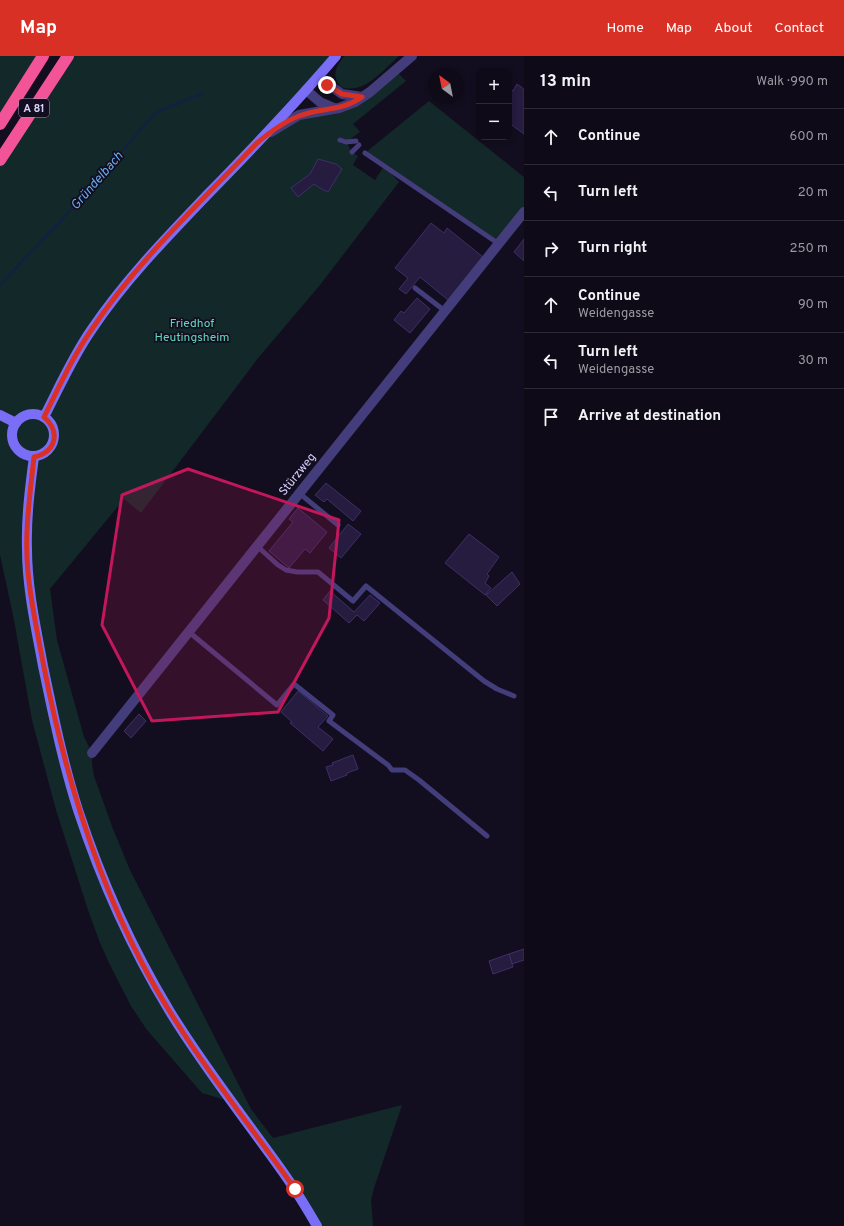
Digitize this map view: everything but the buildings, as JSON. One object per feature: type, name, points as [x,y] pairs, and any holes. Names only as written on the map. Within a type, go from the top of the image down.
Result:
[{"type":"highway","name":"A 81","points":[[0,124],[43,56]]},
{"type":"highway","name":"A 81","points":[[0,160],[68,56]]},
{"type":"main road","points":[[44,417],[70,366],[91,330],[111,302],[178,225],[257,143],[336,56]]},
{"type":"main road","points":[[0,414],[16,423]]},
{"type":"main road","points":[[32,414],[38,414],[44,417],[50,422],[54,429],[55,437],[53,444],[48,451],[42,455],[34,457],[21,453],[16,448],[12,436],[16,423],[20,418],[32,414]]},
{"type":"main road","points":[[34,457],[28,515],[27,543],[28,572],[31,595],[46,679],[60,743],[78,809],[94,854],[118,913],[142,964],[170,1011],[210,1072],[295,1189],[317,1226]]},
{"type":"street","points":[[257,143],[274,129],[299,115],[348,105],[362,97],[412,56]]},
{"type":"street","points":[[318,77],[342,94],[362,97]]},
{"type":"street","points":[[306,90],[320,102],[336,108]]},
{"type":"street","name":"Stürzweg","points":[[92,753],[299,492],[523,215]]},
{"type":"lane","points":[[340,140],[358,143],[352,152]]},
{"type":"lane","points":[[364,153],[499,244]]},
{"type":"lane","points":[[416,288],[445,311]]},
{"type":"lane","points":[[299,492],[338,525]]},
{"type":"lane","points":[[257,546],[278,565],[286,570],[297,572],[318,572],[353,600],[366,586],[484,681],[497,689],[514,696]]},
{"type":"lane","points":[[189,632],[277,705],[294,684],[333,715],[329,722],[388,765],[392,770],[405,770],[419,780],[486,836]]},
{"type":"highlighted area","points":[[188,469],[339,520],[329,618],[278,712],[152,721],[102,625],[122,495]]},
{"type":"green space","points":[[0,56],[43,56],[0,124]]},
{"type":"green space","name":"Friedhof Heutingsheim","points":[[68,56],[334,56],[282,117],[285,122],[339,108],[395,70],[406,81],[353,124],[360,132],[346,142],[352,152],[358,156],[353,165],[375,180],[384,166],[365,153],[428,102],[428,104],[433,104],[524,177],[524,212],[499,244],[386,168],[399,182],[320,285],[259,357],[141,513],[124,499],[50,589],[57,640],[84,737],[92,753],[94,776],[113,829],[130,870],[251,1109],[273,1138],[402,1105],[371,1200],[373,1226],[317,1226],[232,1102],[202,1093],[147,1030],[131,1006],[110,965],[88,910],[56,810],[32,720],[13,615],[0,555],[0,160]]},
{"type":"green space","points":[[344,56],[399,56],[373,80],[358,88],[349,89],[341,87],[335,75],[337,67]]},
{"type":"waterway","name":"Gründelbach","points":[[0,285],[70,211],[155,113],[203,93]]},
{"type":"route","points":[[295,1189],[210,1072],[170,1011],[142,964],[118,913],[94,854],[78,809],[62,750],[38,640],[28,572],[28,515],[34,457],[42,455],[48,451],[53,444],[55,437],[54,429],[50,422],[44,417],[70,366],[91,330],[111,302],[141,266],[178,225],[257,143],[274,129],[299,115],[339,108],[355,102],[362,97],[347,96],[337,92],[327,85]]}]
